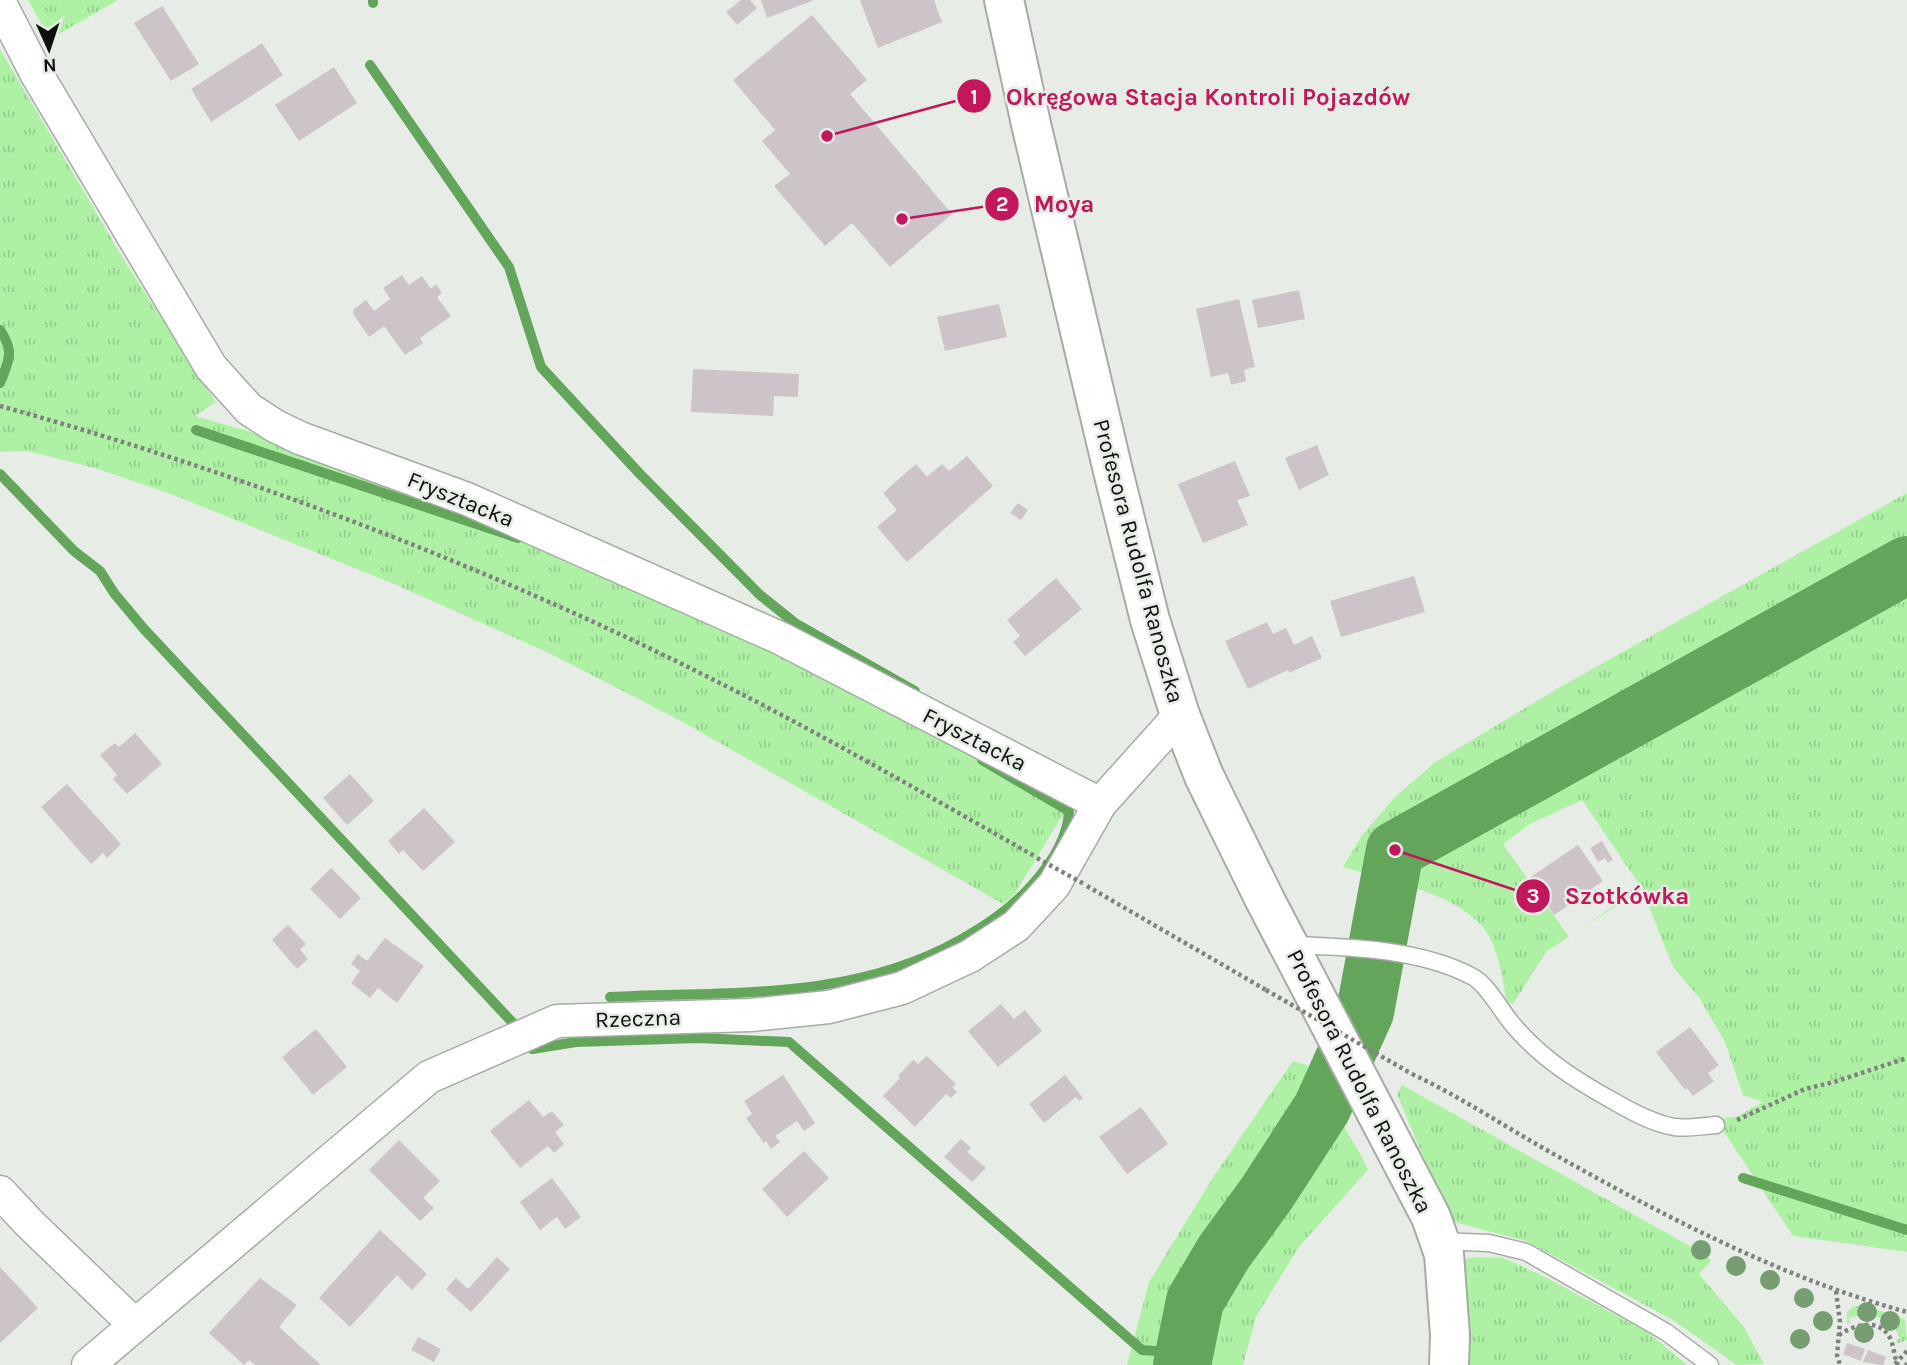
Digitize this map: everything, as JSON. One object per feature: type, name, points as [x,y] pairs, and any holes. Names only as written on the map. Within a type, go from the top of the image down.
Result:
[{"type":"street","name":"Profesora Rudolfa Ranoszka","points":[[1004,0],[1116,483],[1150,620],[1180,715],[1204,776],[1265,900],[1431,1217],[1444,1254],[1450,1335],[1449,1365]]},
{"type":"street","name":"Frysztacka","points":[[0,3],[36,72],[211,367],[249,409],[300,438],[467,499],[780,638],[1100,804]]},
{"type":"street","name":"Rzeczna","points":[[89,1365],[429,1076],[557,1021],[751,1015],[829,1007],[902,988],[970,957],[1016,926],[1054,885],[1100,804],[1180,715]]},
{"type":"street","points":[[0,1192],[135,1325]]},
{"type":"lane","points":[[1289,944],[1345,946],[1429,960],[1478,980],[1534,1049],[1570,1077],[1658,1123],[1676,1127],[1716,1125]]},
{"type":"lane","points":[[1440,1241],[1489,1243],[1526,1252],[1666,1332],[1710,1365]]},
{"type":"path","points":[[0,406],[287,498],[422,549],[561,607],[777,713],[1086,885],[1654,1209],[1735,1248],[1836,1291],[1907,1312]]},
{"type":"path","points":[[1716,1125],[1743,1118],[1805,1089],[1907,1058]]},
{"type":"path","points":[[1836,1291],[1839,1335],[1836,1354],[1840,1365]]},
{"type":"path","points":[[1839,1335],[1861,1325],[1881,1328],[1890,1337],[1896,1364]]},
{"type":"path","points":[[1896,1364],[1907,1351]]},
{"type":"green space","points":[[28,0],[118,0],[50,39]]},
{"type":"green space","points":[[0,49],[127,265],[216,402],[195,416],[251,432],[441,497],[717,621],[1070,803],[1014,895],[1003,904],[681,721],[549,653],[394,584],[171,494],[98,469],[28,451],[0,452]]},
{"type":"green space","points":[[1907,493],[1907,1252],[1793,1236],[1716,1120],[1738,1116],[1763,1102],[1743,1095],[1725,1042],[1700,999],[1673,967],[1642,889],[1578,931],[1641,887],[1582,800],[1530,824],[1503,844],[1569,937],[1547,951],[1513,1004],[1506,1002],[1492,942],[1482,926],[1469,914],[1436,896],[1343,867],[1363,834],[1395,797],[1434,763],[1560,687]]},
{"type":"green space","points":[[1293,1061],[1307,1065],[1368,1170],[1298,1248],[1256,1317],[1243,1365],[1127,1365],[1149,1282],[1214,1176]]},
{"type":"green space","points":[[1402,1085],[1706,1255],[1711,1261],[1699,1274],[1744,1327],[1764,1364],[1737,1365],[1671,1319],[1526,1241],[1454,1222],[1397,1094]]},
{"type":"green space","points":[[1503,1258],[1543,1276],[1649,1333],[1687,1365],[1469,1365],[1464,1259]]},
{"type":"green space","points":[[1862,1305],[1905,1319],[1907,1340],[1897,1344],[1896,1341],[1900,1338],[1894,1327],[1889,1329],[1882,1323],[1884,1319],[1872,1315],[1871,1319],[1862,1319],[1860,1315],[1849,1318],[1850,1323],[1847,1325],[1847,1312]]},
{"type":"building","points":[[741,0],[750,0],[757,8],[737,25],[726,12]]},
{"type":"building","points":[[761,0],[814,0],[767,18]]},
{"type":"building","points":[[860,0],[934,0],[942,22],[878,48]]},
{"type":"building","points":[[162,6],[199,64],[171,81],[134,23]]},
{"type":"building","points":[[812,15],[867,80],[850,94],[952,214],[890,267],[852,223],[825,246],[774,186],[790,174],[762,141],[775,130],[733,80]]},
{"type":"building","points":[[262,43],[283,75],[211,122],[191,89]]},
{"type":"building","points":[[334,67],[357,103],[299,141],[275,105]]},
{"type":"building","points":[[402,275],[409,285],[422,276],[431,289],[436,284],[442,293],[437,297],[451,316],[420,338],[423,343],[405,355],[384,326],[369,337],[353,314],[354,309],[366,300],[374,311],[390,299],[383,288]]},
{"type":"building","points":[[1299,290],[1305,319],[1258,328],[1252,300]]},
{"type":"building","points":[[1239,299],[1255,367],[1244,370],[1246,381],[1231,385],[1228,373],[1211,377],[1196,309]]},
{"type":"building","points":[[999,304],[1007,337],[945,351],[937,317]]},
{"type":"building","points":[[693,369],[799,374],[798,397],[774,396],[773,416],[691,412]]},
{"type":"building","points":[[1317,445],[1329,475],[1299,490],[1285,458]]},
{"type":"building","points":[[967,456],[993,486],[907,562],[877,527],[897,510],[883,493],[916,464],[927,477],[942,464],[949,471]]},
{"type":"building","points":[[1235,461],[1250,496],[1237,500],[1248,525],[1203,543],[1178,484]]},
{"type":"building","points":[[1018,503],[1028,510],[1021,520],[1010,513]]},
{"type":"building","points":[[1414,576],[1425,612],[1341,637],[1330,601]]},
{"type":"building","points":[[1056,578],[1082,609],[1025,656],[1013,642],[1020,636],[1007,620]]},
{"type":"building","points":[[1267,622],[1273,634],[1286,628],[1294,645],[1312,636],[1322,658],[1248,689],[1225,641]]},
{"type":"building","points":[[135,733],[162,764],[127,794],[113,779],[117,775],[100,755],[115,743],[119,747]]},
{"type":"building","points":[[350,774],[374,801],[347,825],[323,798]]},
{"type":"building","points":[[67,784],[121,844],[107,858],[103,853],[91,864],[41,807]]},
{"type":"building","points":[[424,808],[455,842],[423,871],[403,850],[399,854],[388,841]]},
{"type":"building","points":[[1602,841],[1613,860],[1608,863],[1605,858],[1598,862],[1590,848]]},
{"type":"building","points":[[1578,845],[1603,881],[1554,915],[1529,878]]},
{"type":"building","points":[[331,868],[361,898],[340,919],[310,889]]},
{"type":"building","points":[[288,925],[306,944],[300,949],[308,959],[297,969],[272,940]]},
{"type":"building","points":[[385,938],[424,966],[397,1003],[378,988],[370,998],[351,983],[360,971],[351,964],[358,954],[367,961]]},
{"type":"building","points":[[1001,1004],[1014,1019],[1025,1010],[1042,1031],[998,1067],[968,1031]]},
{"type":"building","points":[[1690,1027],[1719,1065],[1708,1073],[1714,1081],[1693,1096],[1687,1088],[1685,1090],[1656,1052]]},
{"type":"building","points":[[316,1029],[347,1067],[313,1095],[282,1057]]},
{"type":"building","points":[[927,1056],[956,1084],[952,1087],[957,1092],[951,1098],[946,1094],[915,1127],[883,1096],[913,1060],[918,1064]]},
{"type":"building","points":[[783,1075],[815,1123],[804,1131],[797,1121],[775,1136],[780,1142],[771,1149],[746,1118],[752,1114],[744,1101]]},
{"type":"building","points":[[1065,1075],[1083,1098],[1079,1101],[1076,1097],[1044,1123],[1029,1104]]},
{"type":"building","points":[[529,1100],[543,1117],[552,1111],[564,1125],[555,1132],[564,1144],[554,1153],[548,1146],[520,1168],[490,1131]]},
{"type":"building","points":[[1141,1107],[1168,1144],[1127,1174],[1099,1137]]},
{"type":"building","points":[[961,1139],[971,1148],[967,1152],[986,1168],[972,1182],[944,1157]]},
{"type":"building","points":[[399,1140],[440,1181],[423,1198],[434,1208],[420,1221],[369,1170]]},
{"type":"building","points":[[804,1151],[829,1178],[787,1217],[762,1189]]},
{"type":"building","points":[[552,1178],[581,1217],[565,1229],[557,1217],[540,1230],[520,1202]]},
{"type":"building","points":[[380,1230],[427,1274],[412,1290],[397,1275],[350,1327],[319,1298]]},
{"type":"building","points":[[497,1257],[510,1269],[471,1312],[446,1289],[456,1278],[468,1289]]},
{"type":"building","points":[[0,1267],[38,1308],[0,1343]]},
{"type":"building","points":[[260,1278],[297,1305],[279,1327],[321,1365],[255,1365],[249,1360],[244,1365],[209,1333]]},
{"type":"building","points":[[418,1337],[441,1349],[434,1362],[411,1350]]},
{"type":"building","points":[[1847,1343],[1865,1349],[1861,1361],[1843,1354]]},
{"type":"building","points":[[1868,1350],[1886,1357],[1883,1365],[1863,1362]]},
{"type":"waterway","points":[[370,65],[509,267],[541,367],[639,473],[760,595],[795,623],[915,691]]},
{"type":"waterway","points":[[0,330],[9,350],[0,383]]},
{"type":"waterway","points":[[196,430],[518,538]]},
{"type":"waterway","points":[[0,474],[74,551],[100,571],[114,593],[144,629],[512,1022]]},
{"type":"waterway","points":[[1182,1365],[1195,1301],[1224,1252],[1267,1193],[1322,1108],[1365,1012],[1395,850],[1907,565]]},
{"type":"waterway","points":[[610,997],[745,992],[833,983],[876,974],[919,960],[980,928],[1016,902],[1045,869],[1062,841],[1069,811],[982,760]]},
{"type":"waterway","points":[[532,1049],[576,1042],[698,1038],[789,1042],[1142,1350],[1184,1353]]},
{"type":"waterway","points":[[1743,1178],[1907,1230]]},
{"type":"place","name":"Okręgowa Stacja Kontroli Pojazdów","points":[[827,136]]},
{"type":"place","name":"Moya","points":[[902,219]]},
{"type":"place","name":"Szotkówka","points":[[1395,850]]}]
